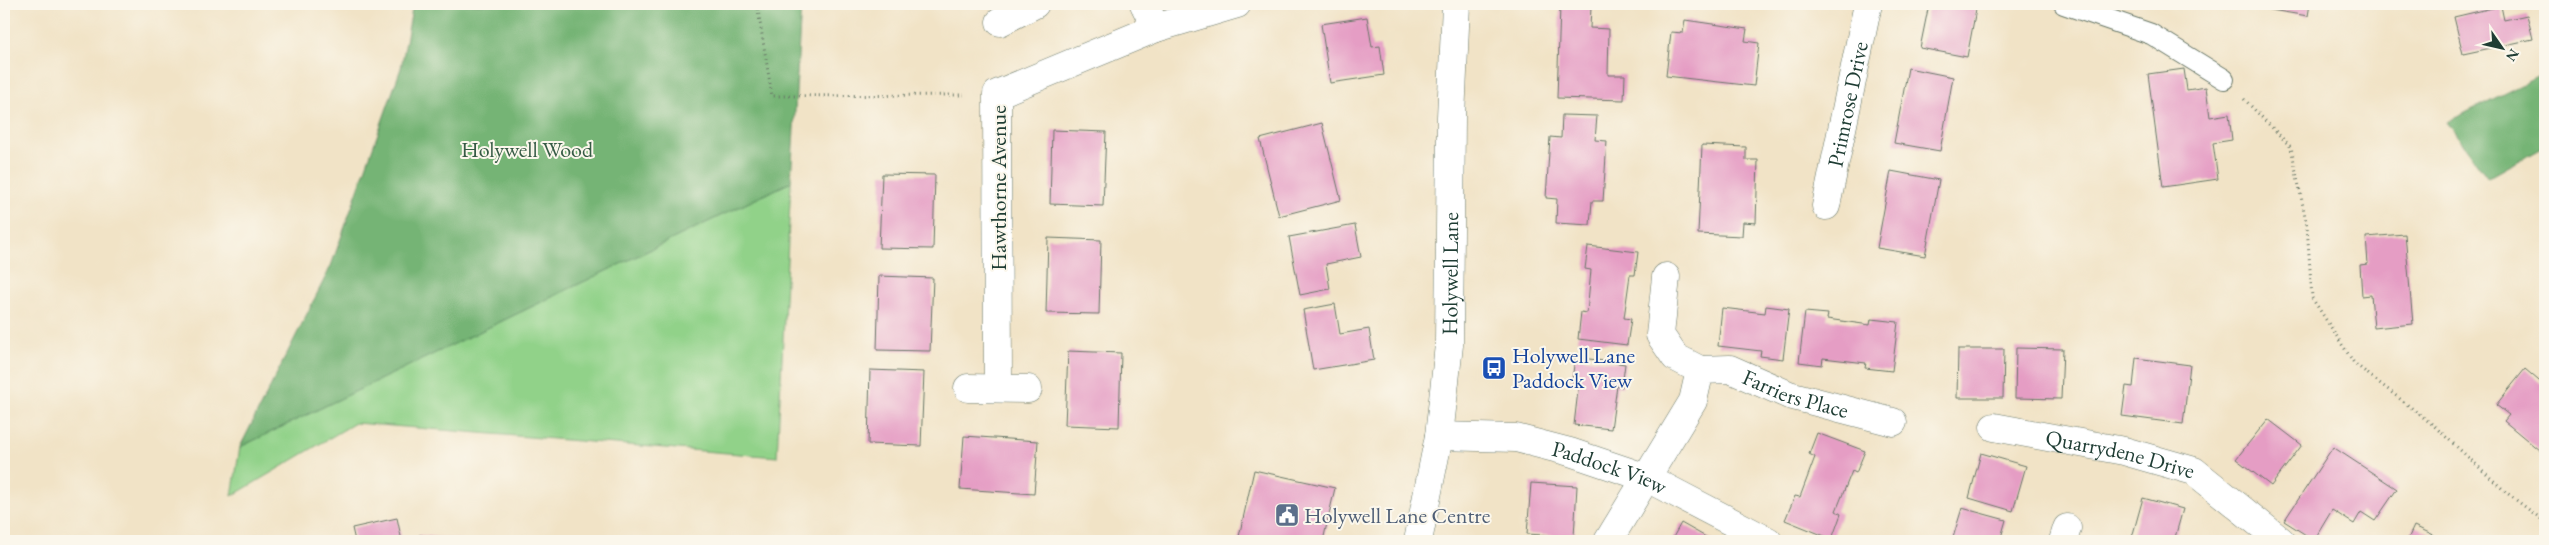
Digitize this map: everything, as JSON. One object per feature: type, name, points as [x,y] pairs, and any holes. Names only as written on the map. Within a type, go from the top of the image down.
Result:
[{"type":"street","points":[[1000,22],[1035,4]]},
{"type":"street","points":[[1144,4],[1156,28]]},
{"type":"street","name":"Hawthorne Avenue","points":[[998,388],[997,94],[1156,28],[1237,4]]},
{"type":"street","name":"Holywell Lane","points":[[1418,541],[1439,436],[1449,345],[1451,117],[1456,4]]},
{"type":"street","name":"Primrose Drive","points":[[1826,206],[1868,4]]},
{"type":"street","name":"Farriers Place","points":[[1666,277],[1660,335],[1675,357],[1700,370],[1730,369],[1789,395],[1893,422]]},
{"type":"street","points":[[1608,541],[1693,401],[1700,370]]},
{"type":"street","points":[[968,388],[1028,389]]},
{"type":"street","name":"Quarrydene Drive","points":[[1994,427],[2124,451],[2194,472],[2281,541]]},
{"type":"street","name":"Paddock View","points":[[1439,436],[1516,438],[1570,452],[1648,478],[1768,541]]},
{"type":"lane","points":[[2064,4],[2150,34],[2224,79]]},
{"type":"path","points":[[757,4],[772,96],[997,94]]},
{"type":"path","points":[[2224,79],[2291,147],[2307,226],[2312,298],[2354,363],[2432,424],[2507,493],[2545,522]]},
{"type":"green space","name":"Holywell Wood","points":[[413,4],[801,4],[791,182],[240,447],[331,266],[401,68]]},
{"type":"green space","points":[[2545,73],[2545,146],[2488,178],[2447,122]]},
{"type":"green space","points":[[791,182],[777,457],[355,423],[232,496],[240,447]]},
{"type":"building","points":[[940,4],[955,4],[942,9]]},
{"type":"building","points":[[1929,4],[1977,4],[1967,57],[1920,48]]},
{"type":"building","points":[[2234,4],[2310,4],[2308,16]]},
{"type":"building","points":[[1560,6],[1591,7],[1590,28],[1609,29],[1608,75],[1625,75],[1624,100],[1557,98]]},
{"type":"building","points":[[2501,6],[2504,20],[2527,15],[2533,39],[2463,54],[2454,17]]},
{"type":"building","points":[[1367,17],[1372,47],[1380,46],[1384,75],[1330,83],[1321,24]]},
{"type":"building","points":[[1685,20],[1747,29],[1745,41],[1759,43],[1754,86],[1666,76],[1671,32],[1683,33]]},
{"type":"building","points":[[1908,68],[1953,77],[1940,151],[1894,143]]},
{"type":"building","points":[[2184,69],[2187,90],[2206,87],[2210,117],[2229,114],[2232,140],[2213,143],[2218,179],[2163,187],[2148,74]]},
{"type":"building","points":[[1562,115],[1597,116],[1595,140],[1607,141],[1603,201],[1592,201],[1590,225],[1556,223],[1557,199],[1546,198],[1550,137],[1561,138]]},
{"type":"building","points":[[1322,123],[1341,200],[1279,216],[1260,139]]},
{"type":"building","points":[[1052,130],[1106,132],[1103,206],[1050,204]]},
{"type":"building","points":[[1702,145],[1746,147],[1746,160],[1758,160],[1756,223],[1743,222],[1742,236],[1698,234]]},
{"type":"building","points":[[1891,171],[1939,180],[1925,256],[1877,248]]},
{"type":"building","points":[[882,174],[935,175],[933,249],[879,248]]},
{"type":"building","points":[[1355,225],[1361,257],[1326,264],[1330,289],[1300,295],[1289,237]]},
{"type":"building","points":[[2405,234],[2413,324],[2374,328],[2371,295],[2362,296],[2360,265],[2368,264],[2366,237]]},
{"type":"building","points":[[1048,238],[1101,240],[1099,314],[1046,313]]},
{"type":"building","points":[[1588,246],[1638,252],[1635,275],[1630,275],[1624,318],[1631,319],[1627,345],[1578,339],[1581,312],[1587,313],[1591,270],[1585,269]]},
{"type":"building","points":[[879,276],[933,278],[930,351],[877,350]]},
{"type":"building","points":[[1335,304],[1340,334],[1369,329],[1374,360],[1313,370],[1303,310]]},
{"type":"building","points":[[1766,306],[1789,309],[1783,359],[1760,356],[1761,351],[1718,346],[1722,308],[1765,313]]},
{"type":"building","points":[[1805,312],[1828,314],[1827,319],[1870,325],[1871,319],[1898,322],[1892,371],[1865,368],[1866,363],[1823,358],[1822,365],[1799,362]]},
{"type":"building","points":[[2016,348],[2063,349],[2061,399],[2015,398]]},
{"type":"building","points":[[1958,349],[2004,349],[2003,398],[1957,398]]},
{"type":"building","points":[[1068,351],[1121,353],[1119,427],[1065,425]]},
{"type":"building","points":[[1575,357],[1625,364],[1622,387],[1617,386],[1611,429],[1574,425],[1579,382],[1572,381]]},
{"type":"building","points":[[2136,358],[2190,365],[2183,424],[2122,416],[2126,386],[2133,387]]},
{"type":"building","points":[[2525,369],[2545,386],[2545,455],[2504,421],[2509,415],[2496,405]]},
{"type":"building","points":[[870,370],[924,372],[921,446],[868,444]]},
{"type":"building","points":[[2268,419],[2302,445],[2271,486],[2236,459]]},
{"type":"building","points":[[1817,433],[1865,451],[1856,473],[1852,471],[1836,511],[1841,514],[1832,539],[1785,520],[1795,496],[1800,497],[1815,457],[1809,454]]},
{"type":"building","points":[[964,436],[1038,441],[1034,494],[960,489]]},
{"type":"building","points":[[2333,447],[2397,489],[2375,521],[2361,512],[2354,524],[2332,510],[2314,540],[2284,521]]},
{"type":"building","points":[[1981,453],[2026,466],[2013,511],[1969,498]]},
{"type":"building","name":"Holywell Lane Centre","points":[[1254,470],[1335,488],[1323,541],[1238,541]]},
{"type":"building","points":[[1531,483],[1577,486],[1574,537],[1527,534]]},
{"type":"building","points":[[2143,498],[2183,509],[2174,541],[2131,541]]},
{"type":"building","points":[[1962,508],[2006,520],[2000,541],[1952,541]]},
{"type":"building","points":[[397,518],[402,541],[355,541],[352,528]]},
{"type":"building","points":[[1681,523],[1713,541],[1671,541]]},
{"type":"building","points":[[2414,526],[2447,541],[2407,541]]},
{"type":"building","points":[[419,535],[463,540],[463,541],[418,541]]},
{"type":"place","name":"Holywell Lane Paddock View","points":[[1494,368]]},
{"type":"place","name":"Holywell Lane Centre","points":[[1287,515]]}]
